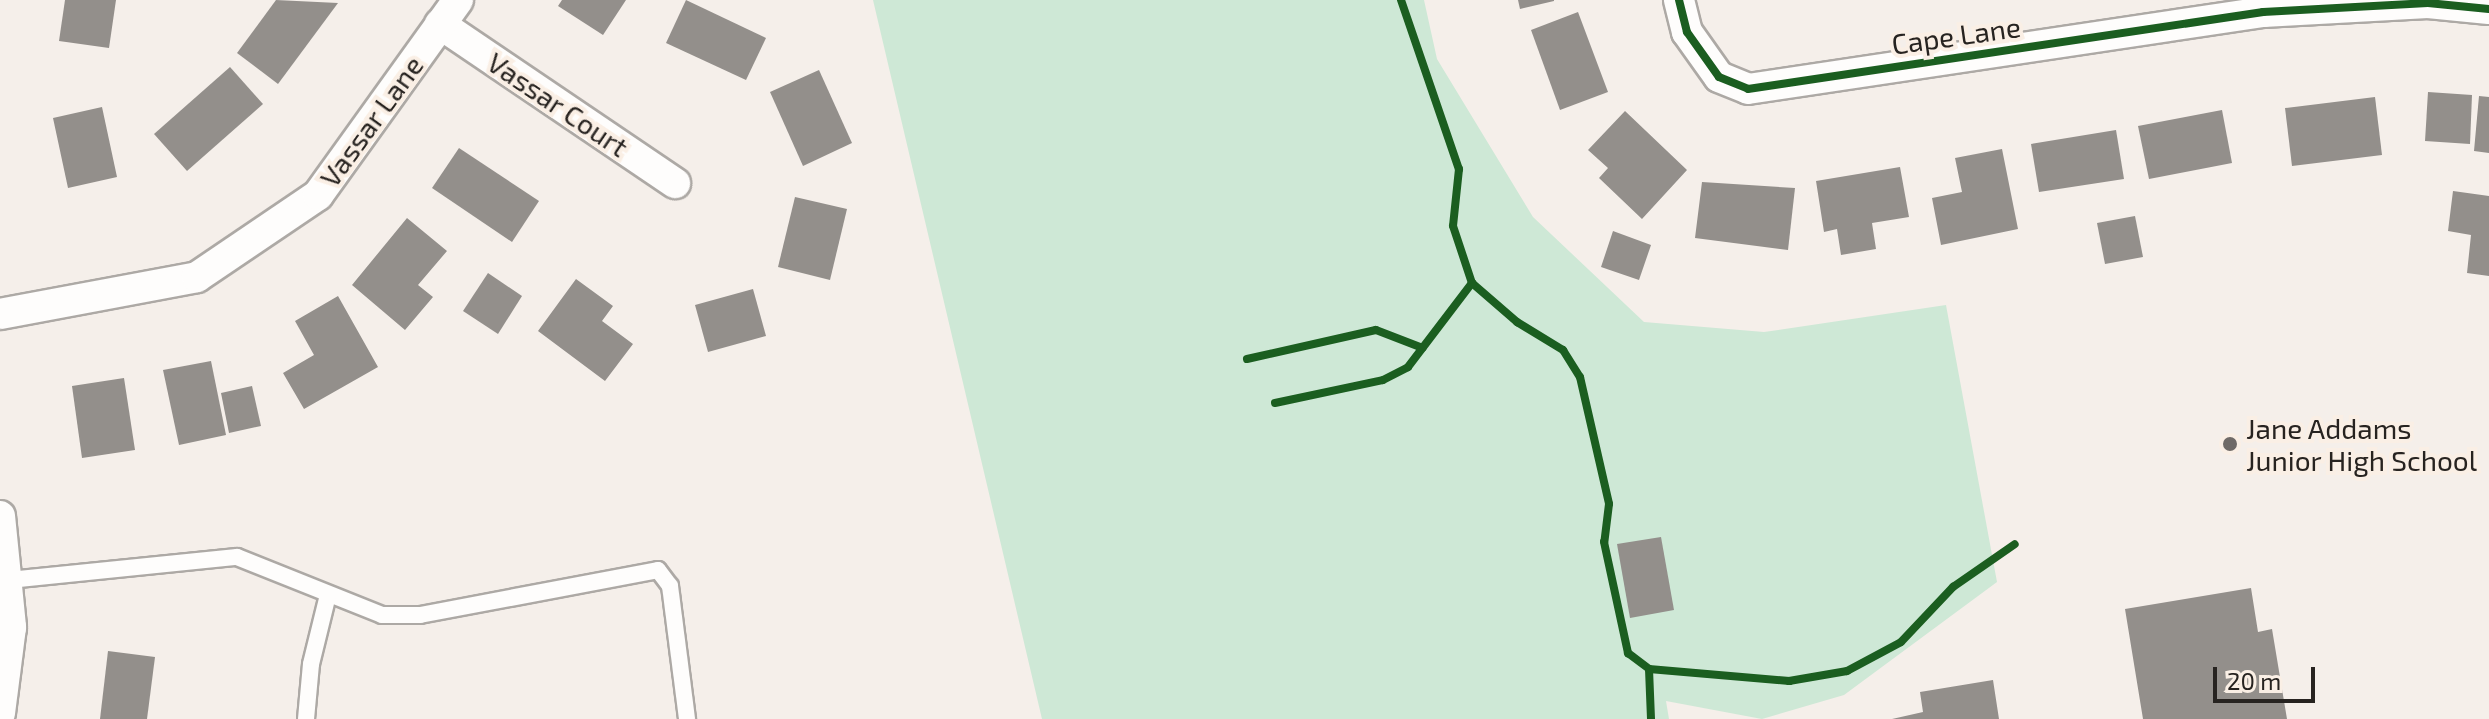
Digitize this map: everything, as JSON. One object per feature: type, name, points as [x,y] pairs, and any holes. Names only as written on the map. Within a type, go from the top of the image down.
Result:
[{"type":"street","name":"Vassar Lane","points":[[0,314],[197,277],[318,195],[458,0]]},
{"type":"street","name":"Cape Lane","points":[[1679,0],[1687,32],[1719,77],[1748,89],[2263,12],[2428,3],[2489,9]]},
{"type":"street","name":"Vassar Court","points":[[440,24],[675,183]]},
{"type":"street","points":[[0,516],[9,580],[11,627],[0,713]]},
{"type":"lane","points":[[9,580],[237,557],[382,615],[420,615],[658,570],[670,586],[687,719]]},
{"type":"lane","points":[[306,719],[311,664],[328,595]]},
{"type":"green space","points":[[873,0],[1424,0],[1437,59],[1533,217],[1644,322],[1764,332],[1946,305],[1997,582],[1844,695],[1762,719],[1666,701],[1669,719],[1042,719]]},
{"type":"building","points":[[65,0],[116,0],[109,48],[59,41]]},
{"type":"building","points":[[276,0],[338,3],[278,84],[237,53]]},
{"type":"building","points":[[562,0],[626,0],[603,35],[558,6]]},
{"type":"building","points":[[686,0],[766,38],[746,80],[666,43]]},
{"type":"building","points":[[1518,0],[1554,0],[1554,1],[1520,9]]},
{"type":"building","points":[[1578,12],[1608,92],[1560,110],[1531,30]]},
{"type":"building","points":[[230,67],[263,104],[187,171],[154,134]]},
{"type":"building","points":[[819,70],[852,143],[803,166],[770,92]]},
{"type":"building","points":[[2428,92],[2472,95],[2470,144],[2425,141]]},
{"type":"building","points":[[2479,96],[2489,97],[2489,153],[2474,151]]},
{"type":"building","points":[[2375,97],[2382,155],[2292,166],[2285,108]]},
{"type":"building","points":[[102,107],[117,177],[68,188],[53,118]]},
{"type":"building","points":[[2222,110],[2232,163],[2149,179],[2138,126]]},
{"type":"building","points":[[1625,111],[1687,170],[1642,219],[1599,178],[1608,168],[1588,150]]},
{"type":"building","points":[[2116,130],[2124,179],[2039,192],[2031,144]]},
{"type":"building","points":[[459,148],[539,201],[512,242],[432,188]]},
{"type":"building","points":[[2002,149],[2018,229],[1941,245],[1932,198],[1962,192],[1955,158]]},
{"type":"building","points":[[1900,167],[1909,217],[1872,223],[1876,249],[1841,255],[1837,229],[1824,232],[1816,181]]},
{"type":"building","points":[[1702,182],[1795,188],[1788,250],[1695,238]]},
{"type":"building","points":[[2453,191],[2489,196],[2489,276],[2467,273],[2471,235],[2448,231]]},
{"type":"building","points":[[795,197],[847,209],[830,280],[778,267]]},
{"type":"building","points":[[2135,216],[2143,257],[2105,264],[2097,223]]},
{"type":"building","points":[[407,218],[447,251],[418,285],[433,297],[405,330],[352,285]]},
{"type":"building","points":[[1613,231],[1651,245],[1639,280],[1601,267]]},
{"type":"building","points":[[488,273],[522,296],[498,334],[463,311]]},
{"type":"building","points":[[576,279],[613,306],[602,321],[633,344],[605,381],[538,331]]},
{"type":"building","points":[[753,289],[766,336],[708,352],[695,305]]},
{"type":"building","points":[[338,296],[378,367],[304,409],[283,373],[314,355],[295,321]]},
{"type":"building","points":[[211,361],[226,435],[179,445],[163,370]]},
{"type":"building","points":[[124,378],[135,450],[82,458],[72,386]]},
{"type":"building","points":[[252,386],[261,426],[229,433],[221,393]]},
{"type":"building","points":[[1661,537],[1674,610],[1630,618],[1617,544]]},
{"type":"building","points":[[2251,588],[2258,632],[2272,629],[2287,719],[2143,719],[2125,609]]},
{"type":"building","points":[[108,651],[155,657],[147,719],[100,719]]},
{"type":"building","points":[[1993,680],[1999,719],[1892,719],[1923,712],[1920,692]]},
{"type":"cycle path","points":[[1401,0],[1459,169],[1453,226],[1472,283],[1517,322],[1563,350],[1580,377],[1609,504],[1604,542],[1628,653],[1649,669],[1651,719]]},
{"type":"cycle path","points":[[1679,0],[1687,32],[1719,77],[1748,89],[2263,12],[2428,3],[2489,9]]},
{"type":"cycle path","points":[[1275,403],[1383,380],[1408,367],[1472,283]]},
{"type":"cycle path","points":[[1247,359],[1376,330],[1423,348]]},
{"type":"cycle path","points":[[1649,669],[1789,681],[1847,671],[1901,642],[1953,587],[2015,544]]},
{"type":"place","name":"Jane Addams Junior High School","points":[[2230,444]]}]
